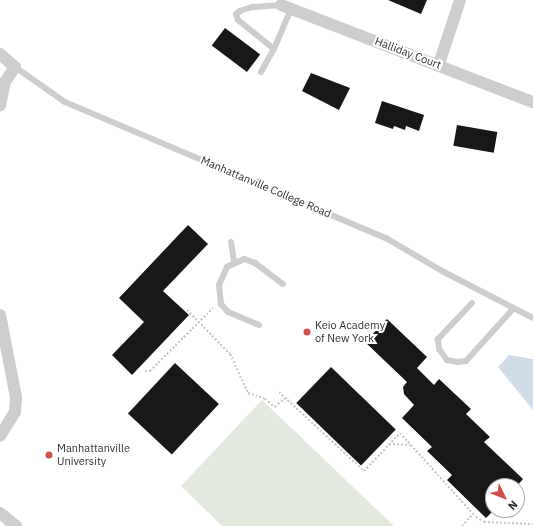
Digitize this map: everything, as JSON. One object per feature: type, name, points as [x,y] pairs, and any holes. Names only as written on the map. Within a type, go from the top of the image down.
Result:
[{"type":"street","points":[[439,64],[460,0]]},
{"type":"street","name":"Halliday Court","points":[[286,7],[439,64],[533,102]]},
{"type":"street","name":"Manhattanville College Road","points":[[0,54],[16,68]]},
{"type":"street","points":[[0,105],[5,82],[16,68]]},
{"type":"street","points":[[0,314],[16,397],[15,412],[0,436]]},
{"type":"street","points":[[0,514],[16,526]]},
{"type":"lane","points":[[261,72],[274,49],[286,7],[252,7],[240,10],[236,14],[238,20],[274,49]]},
{"type":"lane","name":"Manhattanville College Road","points":[[16,68],[65,102],[386,238],[513,309],[533,318]]},
{"type":"lane","points":[[231,242],[234,262]]},
{"type":"lane","points":[[258,325],[228,312],[220,300],[219,286],[227,267],[234,262],[244,259],[255,263],[283,284]]},
{"type":"lane","points":[[472,303],[438,339],[439,350],[447,360],[457,362],[466,361],[513,309]]},
{"type":"path","points":[[145,371],[150,371],[220,300]]},
{"type":"path","points":[[187,310],[230,354],[248,393],[265,399],[275,407],[285,398]]},
{"type":"path","points":[[279,392],[364,471],[400,433],[473,514],[484,522],[533,524]]},
{"type":"path","points":[[389,444],[410,445]]},
{"type":"path","points":[[462,526],[473,514]]},
{"type":"shaded area","points":[[509,355],[533,359],[533,410],[498,367]]},
{"type":"shaded area","points":[[262,400],[394,526],[222,526],[181,486]]},
{"type":"building","points":[[388,0],[427,0],[421,14]]},
{"type":"building","points":[[225,28],[260,54],[247,72],[212,46]]},
{"type":"building","points":[[311,73],[350,88],[339,110],[302,91]]},
{"type":"building","points":[[382,101],[424,115],[419,131],[406,126],[405,130],[394,126],[393,129],[375,123]]},
{"type":"building","points":[[457,125],[497,132],[494,153],[453,146]]},
{"type":"building","points":[[188,225],[208,244],[163,291],[189,315],[132,375],[112,355],[144,322],[119,298]]},
{"type":"building","points":[[387,319],[427,357],[417,368],[434,385],[439,379],[471,409],[466,414],[490,437],[484,442],[522,478],[485,478],[485,517],[447,480],[452,475],[427,451],[432,447],[402,418],[414,405],[404,394],[403,387],[407,382],[365,342]]},
{"type":"building","points":[[175,363],[219,404],[172,454],[128,413]]},
{"type":"building","points":[[331,367],[396,430],[361,465],[296,403]]},
{"type":"place","name":"Keio Academy of New York","points":[[307,332]]},
{"type":"place","name":"Manhattanville University","points":[[49,455]]}]
